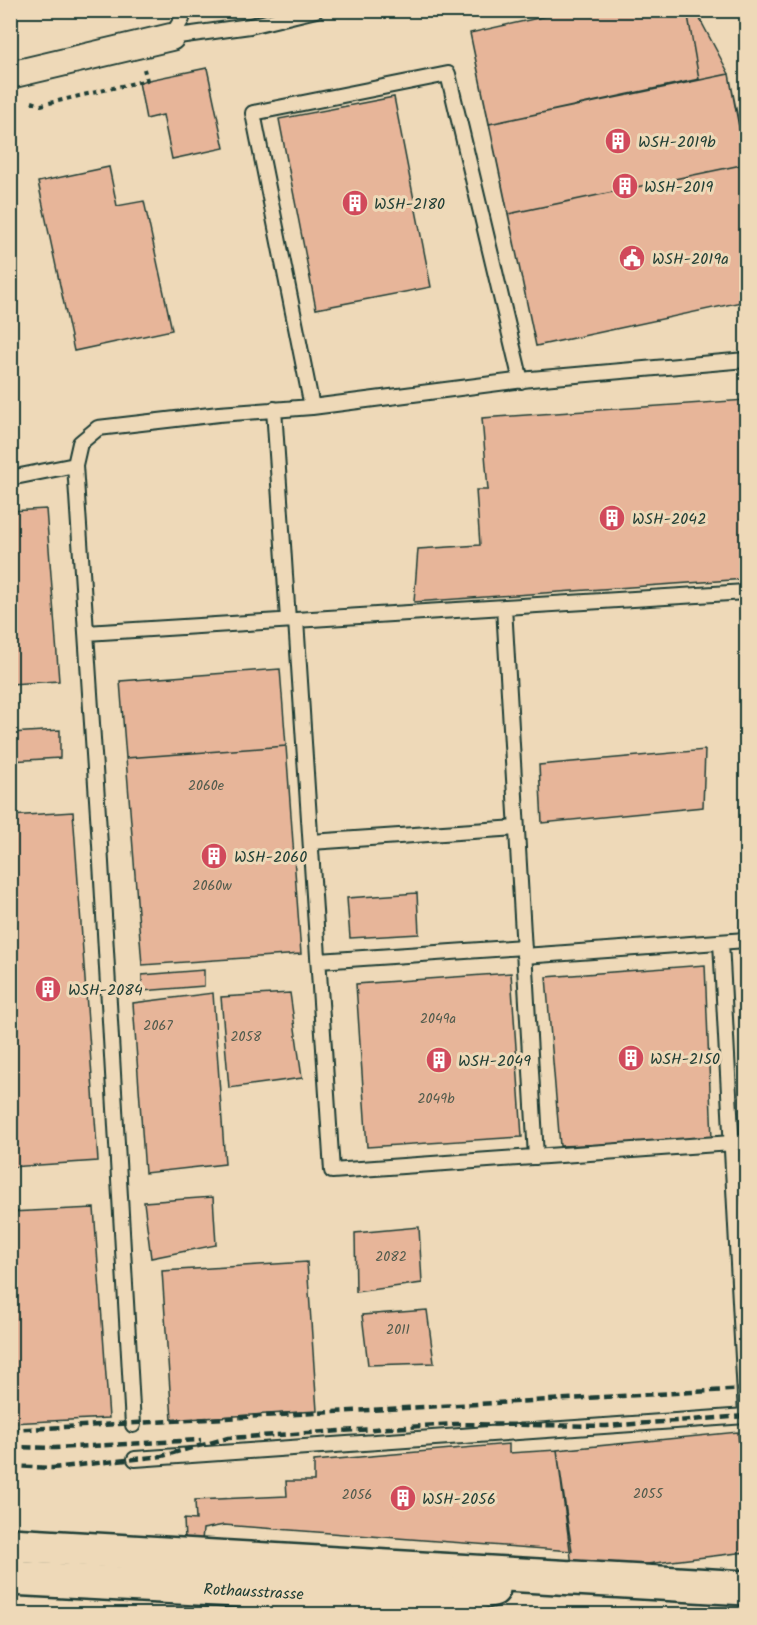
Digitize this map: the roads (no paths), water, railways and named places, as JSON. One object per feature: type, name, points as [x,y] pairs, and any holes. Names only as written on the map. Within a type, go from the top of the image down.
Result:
[{"type":"street","points":[[10,75],[171,37]]},
{"type":"street","name":"Rothausstrasse","points":[[10,1545],[296,1584]]},
{"type":"street","name":"Rothausstrasse","points":[[10,1578],[296,1584],[532,1577],[747,1588]]},
{"type":"lane","points":[[171,37],[182,19],[182,10]]},
{"type":"lane","points":[[171,37],[250,26],[316,10]]},
{"type":"lane","points":[[312,407],[253,113],[448,74],[521,381]]},
{"type":"lane","points":[[133,1425],[75,465],[80,444],[98,428],[312,407],[521,381],[747,360]]},
{"type":"lane","points":[[274,409],[311,842],[332,1171],[747,1142]]},
{"type":"lane","points":[[10,478],[75,465]]},
{"type":"lane","points":[[86,633],[747,592]]},
{"type":"lane","points":[[504,607],[536,1156]]},
{"type":"lane","points":[[311,842],[517,828]]},
{"type":"lane","points":[[319,961],[747,940]]},
{"type":"lane","points":[[135,1459],[747,1416],[721,942]]},
{"type":"lane","points":[[296,1584],[318,1614]]},
{"type":"railway","points":[[10,1430],[746,1389]]},
{"type":"railway","points":[[10,1466],[53,1468],[162,1456],[228,1438],[455,1424],[606,1426],[746,1416]]},
{"type":"railway","points":[[10,1447],[55,1448],[201,1440]]},
{"type":"place","name":"WSH-2019b","points":[[618,141]]},
{"type":"place","name":"WSH-2019","points":[[625,186]]},
{"type":"place","name":"WSH-2180","points":[[355,203]]},
{"type":"place","name":"WSH-2019a","points":[[632,258]]},
{"type":"place","name":"WSH-2042","points":[[612,518]]},
{"type":"place","name":"WSH-2060","points":[[214,856]]},
{"type":"place","name":"WSH-2084","points":[[48,989]]},
{"type":"place","name":"WSH-2150","points":[[631,1058]]},
{"type":"place","name":"WSH-2049","points":[[439,1060]]},
{"type":"place","name":"WSH-2056","points":[[403,1498]]}]
